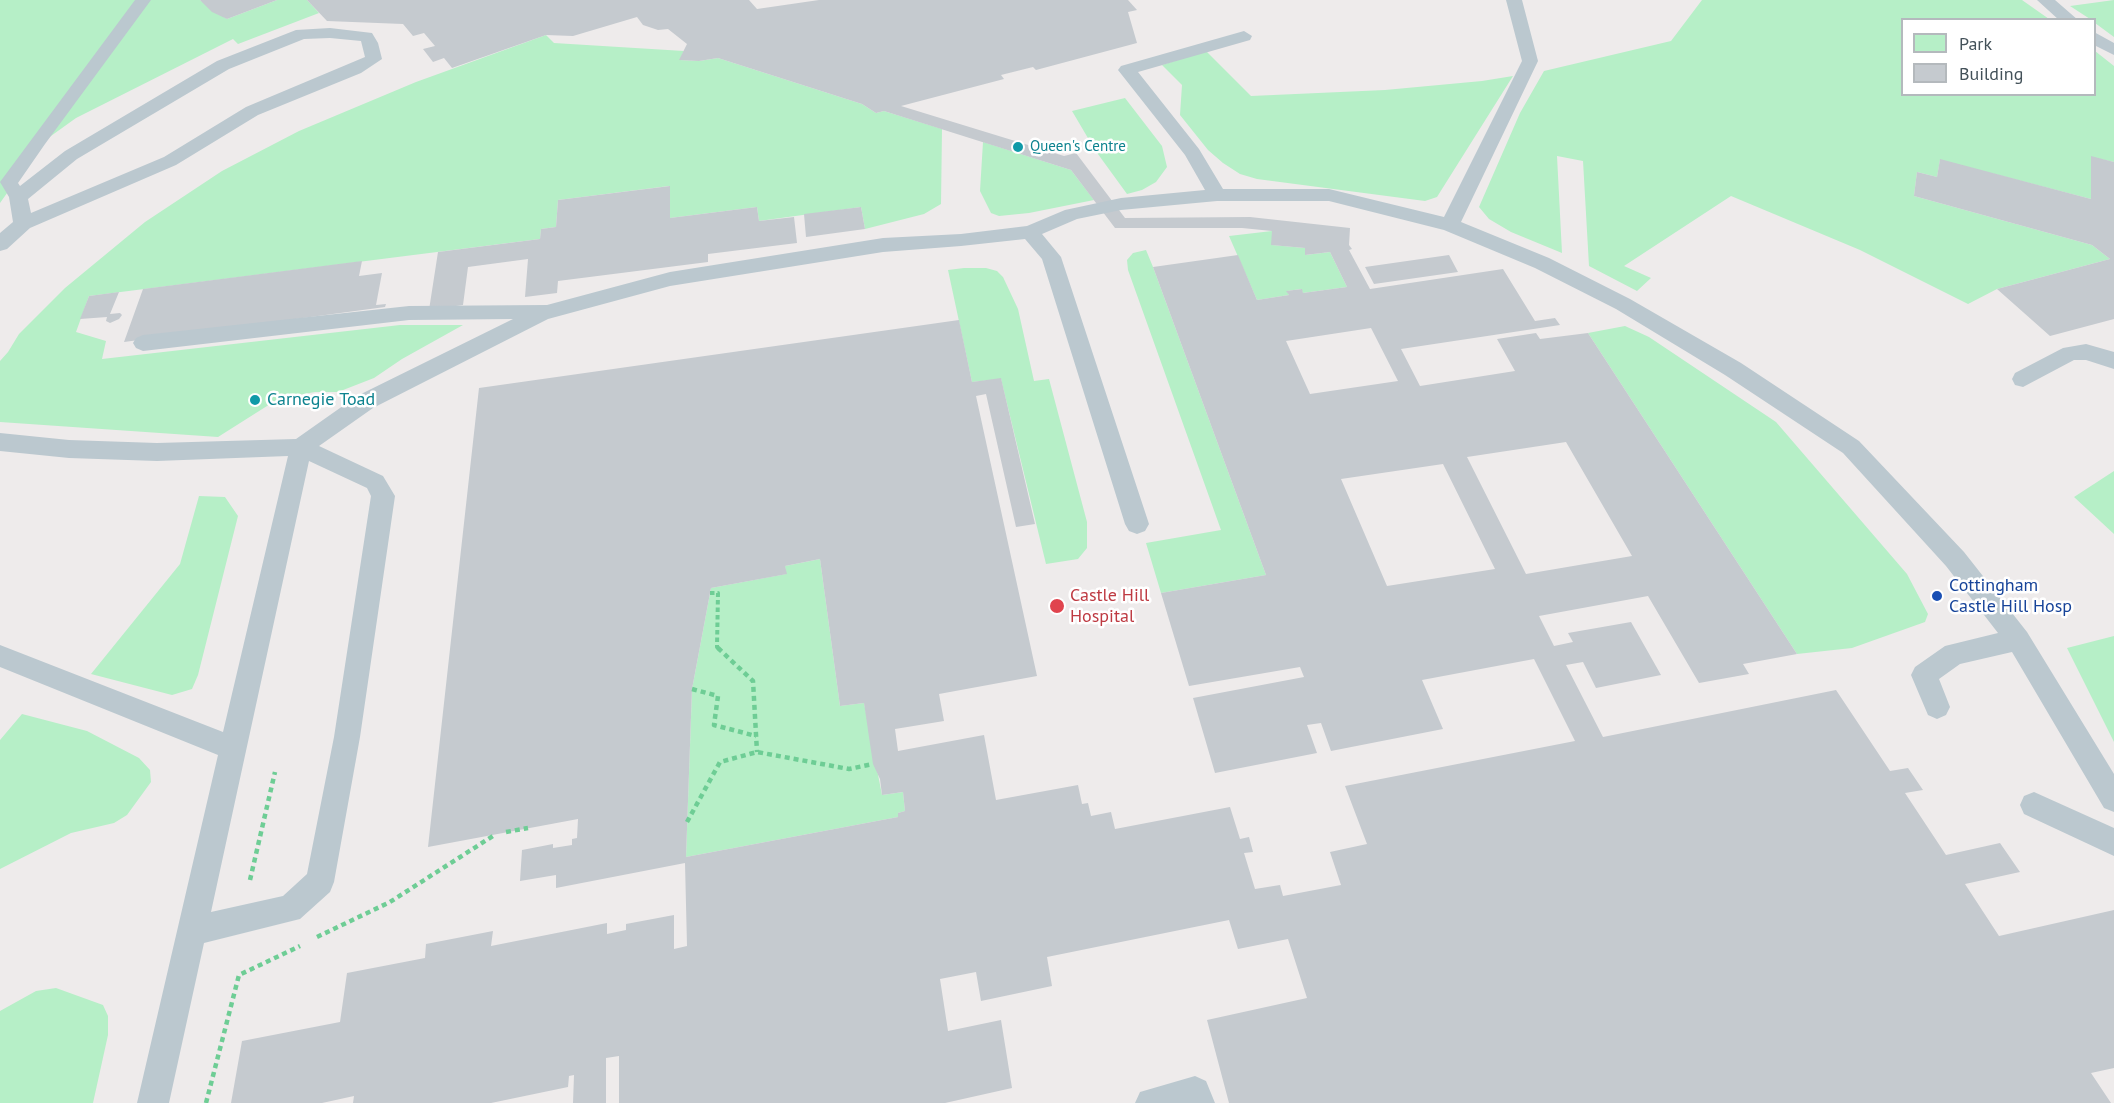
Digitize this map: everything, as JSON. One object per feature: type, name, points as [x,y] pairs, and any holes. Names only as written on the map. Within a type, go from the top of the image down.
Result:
[{"type":"lane","points":[[23,224],[18,197],[9,183],[143,0]]},
{"type":"lane","points":[[1450,225],[1530,61],[1514,0]]},
{"type":"lane","points":[[2045,0],[2068,18]]},
{"type":"lane","points":[[0,244],[23,224],[170,160],[252,111],[374,59],[370,43],[366,37],[330,33],[302,34],[223,65],[71,155],[18,197]]},
{"type":"lane","points":[[1217,195],[1193,153],[1126,70],[1244,36]]},
{"type":"lane","points":[[2096,38],[2114,51]]},
{"type":"lane","points":[[153,1103],[194,930],[301,447],[365,402],[547,312],[670,279],[883,245],[961,240],[1030,231],[1072,214],[1121,204],[1217,195],[1329,195],[1450,225],[1542,263],[1623,304],[1733,369],[1851,447],[1955,559],[2018,640],[2113,795]]},
{"type":"lane","points":[[1030,231],[1051,257],[1137,524]]},
{"type":"lane","points":[[144,343],[409,313],[547,312]]},
{"type":"lane","points":[[2023,379],[2070,353],[2086,352],[2114,361]]},
{"type":"lane","points":[[0,441],[69,449],[158,452],[301,447],[375,482],[383,496],[347,737],[320,882],[290,909],[194,930]]},
{"type":"lane","points":[[1937,707],[1924,675],[1954,654],[2018,640]]},
{"type":"lane","points":[[0,656],[233,748]]},
{"type":"lane","points":[[2034,806],[2114,842]]},
{"type":"lane","points":[[1151,1103],[1196,1092],[1199,1103]]},
{"type":"path","points":[[710,593],[718,592],[717,647],[753,681],[756,752]]},
{"type":"path","points":[[692,689],[718,696],[714,725],[756,736]]},
{"type":"path","points":[[687,822],[720,762],[756,752],[849,769],[873,764]]},
{"type":"path","points":[[259,966],[276,879],[249,884],[274,772]]},
{"type":"path","points":[[506,832],[528,828]]},
{"type":"path","points":[[206,1103],[239,975],[390,902],[496,834]]},
{"type":"green space","points":[[0,0],[200,0],[227,19],[277,0],[307,0],[319,13],[238,44],[233,39],[76,118],[44,141],[0,203]]},
{"type":"green space","points":[[1702,0],[2022,0],[2048,18],[1901,18],[1901,96],[2096,96],[2096,52],[2114,66],[2114,162],[2091,157],[2091,199],[1940,160],[1937,177],[1917,172],[1914,196],[2092,245],[2110,259],[1997,289],[1968,304],[1860,250],[1731,196],[1624,266],[1651,278],[1637,291],[1589,266],[1583,161],[1557,156],[1562,253],[1511,232],[1489,219],[1479,207],[1520,113],[1544,71],[1671,41]]},
{"type":"green space","points":[[2114,0],[2114,37],[2096,24],[2096,18],[2088,18],[2070,6]]},
{"type":"green space","points":[[546,35],[554,43],[684,51],[680,60],[699,61],[718,58],[862,104],[876,113],[884,111],[942,129],[941,204],[924,214],[865,229],[861,207],[759,221],[757,207],[670,218],[669,186],[558,200],[556,227],[541,229],[540,239],[89,296],[76,332],[106,341],[102,359],[400,325],[463,325],[402,359],[374,378],[338,392],[315,392],[287,397],[267,406],[218,437],[0,422],[0,361],[19,334],[65,288],[145,222],[222,171],[299,131],[416,82]]},
{"type":"green space","points":[[1206,51],[1251,96],[1385,90],[1513,76],[1437,197],[1425,201],[1257,179],[1240,174],[1223,163],[1208,150],[1180,115],[1182,85],[1162,65]]},
{"type":"green space","points":[[1125,98],[1162,146],[1167,167],[1156,182],[1142,190],[1127,194],[1095,150],[1072,111]]},
{"type":"green space","points":[[983,142],[1071,170],[1094,200],[1029,213],[999,216],[991,213],[980,191]]},
{"type":"green space","points":[[1272,231],[1272,245],[1305,248],[1305,255],[1330,252],[1347,287],[1303,293],[1301,289],[1287,291],[1289,295],[1257,300],[1229,236]]},
{"type":"green space","points":[[1146,250],[1266,575],[1161,593],[1146,543],[1221,530],[1128,270],[1127,260],[1133,253]]},
{"type":"green space","points":[[986,268],[997,271],[1003,277],[1018,309],[1034,381],[1049,379],[1087,522],[1087,548],[1078,559],[1046,564],[1001,379],[972,382],[948,270]]},
{"type":"green space","points":[[1625,326],[1649,337],[1776,422],[1907,574],[1928,614],[1925,622],[1852,648],[1797,654],[1588,333]]},
{"type":"green space","points":[[2114,471],[2114,534],[2074,497]]},
{"type":"green space","points":[[199,496],[225,497],[238,516],[198,675],[192,689],[172,695],[91,674],[180,564]]},
{"type":"green space","points":[[820,559],[840,706],[864,703],[882,795],[903,792],[905,811],[898,813],[898,817],[686,857],[692,689],[711,588],[786,574],[785,566]]},
{"type":"green space","points":[[2114,636],[2114,742],[2067,648]]},
{"type":"green space","points":[[22,714],[87,731],[139,758],[150,770],[151,782],[127,815],[114,823],[71,833],[0,869],[0,740]]},
{"type":"green space","points":[[56,988],[103,1005],[108,1016],[108,1035],[93,1103],[0,1103],[0,1011],[36,991]]},
{"type":"building","points":[[200,0],[277,0],[227,19],[212,12]]},
{"type":"building","points":[[307,0],[749,0],[757,9],[819,0],[1128,0],[1137,10],[1128,12],[1137,43],[1036,70],[1033,67],[1001,75],[1004,79],[901,106],[1064,156],[1076,153],[1125,218],[1250,217],[1350,228],[1349,245],[1352,249],[1349,250],[1370,289],[1503,269],[1535,321],[1555,318],[1560,325],[1401,349],[1420,386],[1515,371],[1497,339],[1536,333],[1540,339],[1588,333],[1797,654],[1743,664],[1749,674],[1699,683],[1648,596],[1539,616],[1554,646],[1573,642],[1568,633],[1631,622],[1661,675],[1596,688],[1583,662],[1566,665],[1603,737],[1836,690],[1890,771],[1908,768],[1923,790],[1905,793],[1946,855],[2000,843],[2020,872],[1965,884],[1999,936],[2114,910],[2114,1068],[2091,1073],[2111,1103],[1229,1103],[1207,1020],[1307,998],[1288,939],[1238,949],[1229,920],[1047,957],[1052,986],[981,1001],[976,972],[940,979],[948,1031],[1001,1020],[1012,1088],[945,1103],[619,1103],[619,1056],[606,1058],[606,1103],[573,1103],[574,1075],[569,1076],[568,1087],[491,1103],[353,1103],[354,1096],[322,1103],[231,1103],[242,1041],[340,1022],[347,973],[425,958],[426,944],[493,931],[491,946],[607,923],[607,934],[626,930],[626,924],[674,915],[674,949],[687,946],[685,863],[556,888],[556,875],[520,881],[522,850],[553,844],[553,848],[572,845],[572,839],[577,838],[578,819],[428,847],[479,388],[959,320],[972,382],[1001,378],[1035,524],[1016,527],[986,394],[976,396],[1037,676],[939,694],[944,721],[895,729],[898,751],[984,735],[996,800],[1078,785],[1082,804],[1088,803],[1091,816],[1111,812],[1115,829],[1230,807],[1240,839],[1249,837],[1253,852],[1244,853],[1255,889],[1280,885],[1283,896],[1341,885],[1330,852],[1367,844],[1345,786],[1575,741],[1534,659],[1422,680],[1443,729],[1331,751],[1321,723],[1307,725],[1317,753],[1215,773],[1193,698],[1304,677],[1300,667],[1189,686],[1161,593],[1266,575],[1153,267],[1238,255],[1257,300],[1289,295],[1286,291],[1302,289],[1303,293],[1347,287],[1330,252],[1305,255],[1305,248],[1271,245],[1272,231],[1242,228],[1115,228],[1071,170],[884,111],[876,113],[862,104],[718,58],[699,61],[679,60],[687,44],[668,29],[658,30],[643,25],[637,17],[573,36],[546,35],[452,68],[444,58],[433,62],[423,49],[435,46],[424,33],[413,36],[403,24],[327,21]],"holes":[[[1371,328],[1398,381],[1310,394],[1286,341]],[[1566,442],[1632,556],[1526,574],[1467,457]],[[1443,464],[1495,569],[1387,586],[1341,479]],[[820,559],[840,706],[864,703],[873,764],[880,779],[882,795],[903,792],[905,811],[898,813],[898,817],[686,857],[692,689],[711,588],[787,574],[785,566]]]},
{"type":"building","points":[[2091,156],[2114,162],[2114,319],[2050,336],[1997,289],[2110,259],[2092,245],[1914,196],[1917,172],[1937,177],[1940,159],[2091,199]]},
{"type":"building","points":[[670,186],[670,218],[757,207],[759,221],[794,217],[797,243],[708,254],[708,262],[558,281],[557,293],[525,297],[528,259],[468,267],[463,305],[429,310],[438,252],[540,239],[541,229],[556,227],[558,200]]},
{"type":"building","points":[[861,207],[865,229],[806,237],[804,214]]},
{"type":"building","points":[[1449,255],[1458,272],[1374,284],[1365,267]]},
{"type":"building","points":[[362,261],[359,276],[382,273],[376,305],[386,304],[385,307],[124,342],[143,289]]},
{"type":"building","points":[[119,292],[110,314],[120,313],[122,315],[119,319],[110,323],[106,321],[107,317],[80,319],[89,296]]},
{"type":"place","name":"Queen's Centre","points":[[1018,147]]},
{"type":"place","name":"Carnegie Toad","points":[[255,400]]},
{"type":"place","name":"Cottingham Castle Hill Hosp","points":[[1937,596]]},
{"type":"place","name":"Castle Hill Hospital","points":[[1057,606]]}]
